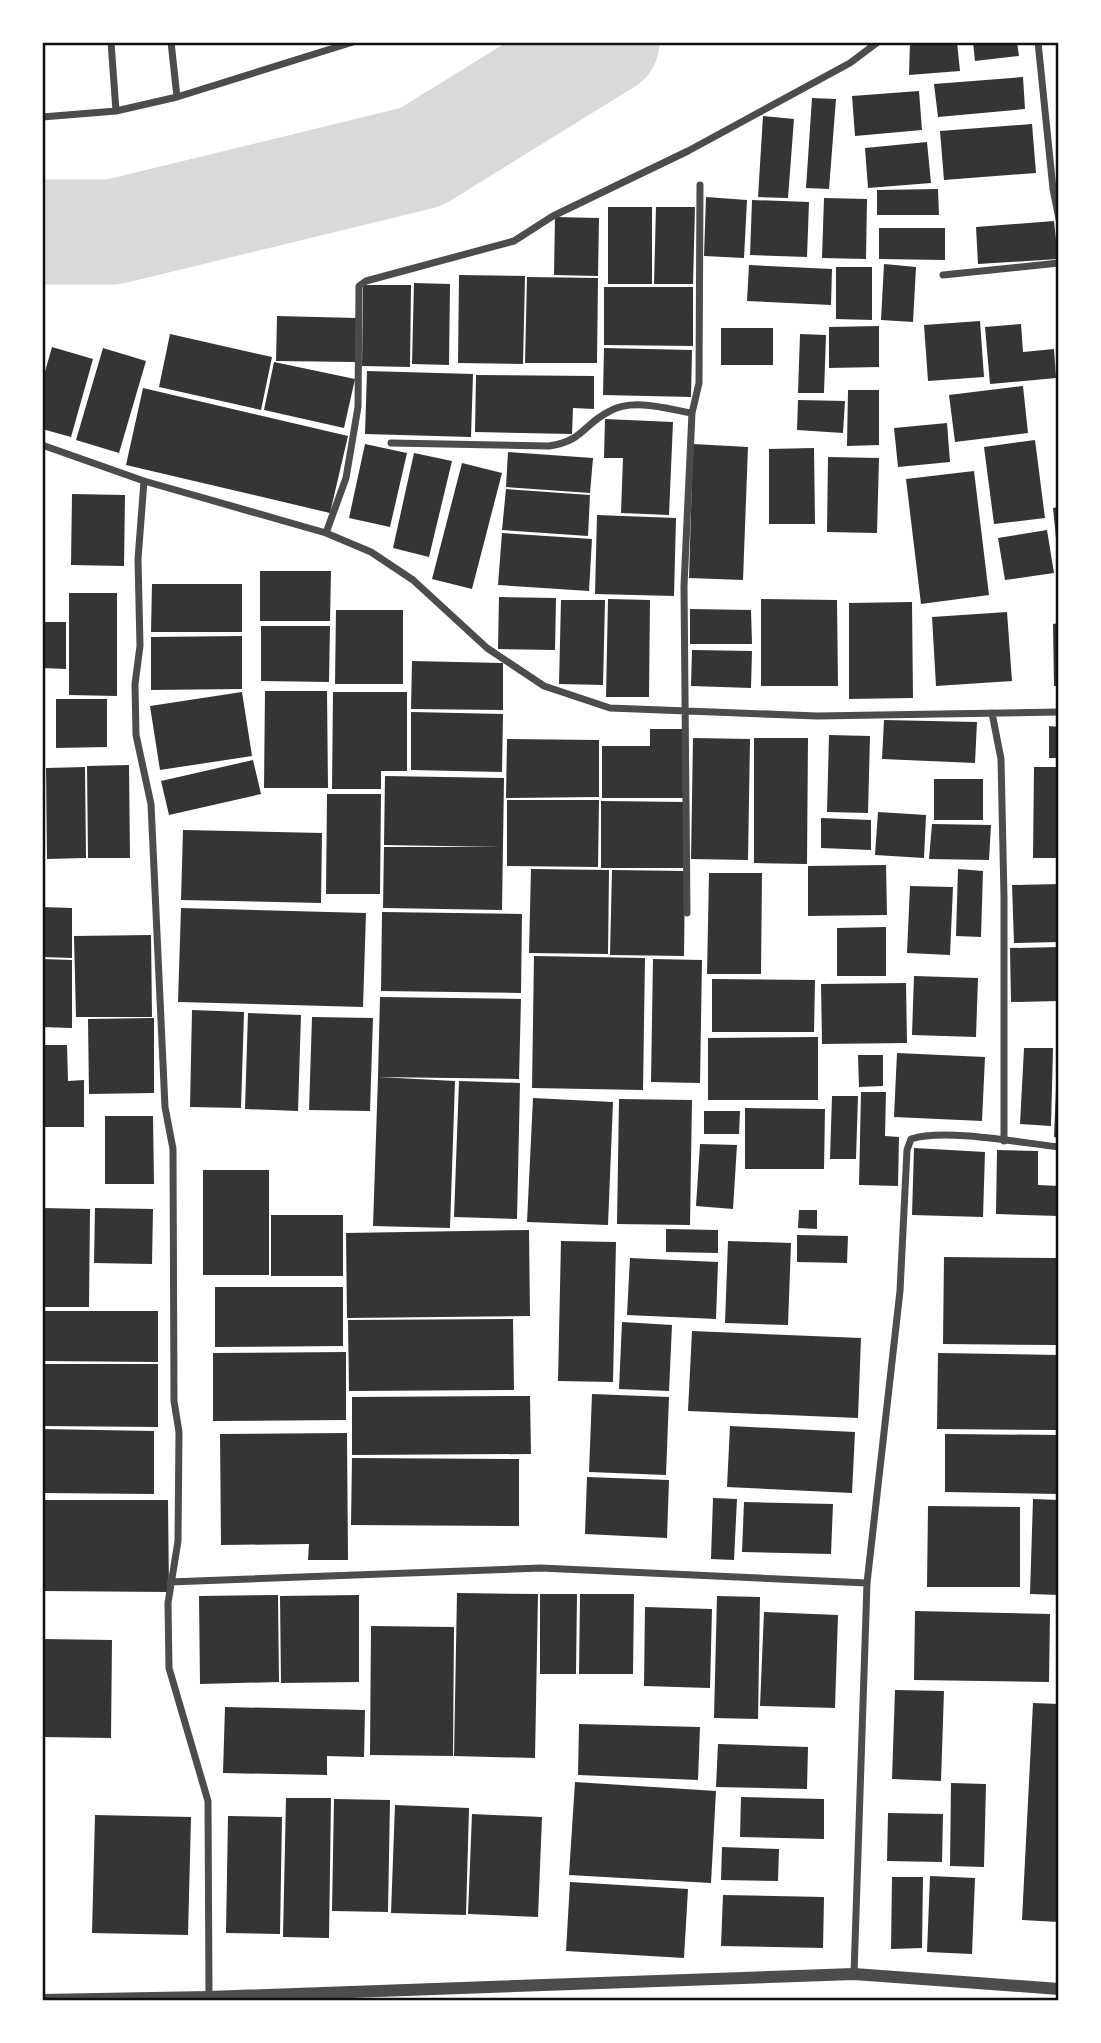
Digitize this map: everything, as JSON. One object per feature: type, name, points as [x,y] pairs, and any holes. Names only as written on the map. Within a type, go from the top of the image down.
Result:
[{"type":"street","points":[[111,42],[117,111]]},
{"type":"street","points":[[172,42],[177,97]]},
{"type":"street","points":[[42,117],[117,111],[177,97],[354,42]]},
{"type":"street","points":[[326,533],[345,478],[358,407],[359,286],[366,281],[514,241],[553,216],[688,151],[850,63],[878,42]]},
{"type":"street","points":[[1038,42],[1053,188],[1059,219]]},
{"type":"street","points":[[687,913],[684,586],[692,413],[699,383],[700,185]]},
{"type":"street","points":[[943,275],[1059,263]]},
{"type":"street","points":[[391,443],[549,446],[565,444],[609,411],[621,407],[648,406],[692,413]]},
{"type":"street","points":[[42,445],[144,481],[326,533],[371,552],[413,580],[487,648],[544,686],[610,708],[817,716],[1059,712]]},
{"type":"street","points":[[144,481],[138,559],[140,646],[135,684],[136,736],[151,804],[165,1107],[173,1149],[174,1401],[179,1432],[178,1541],[168,1603],[169,1668],[208,1801],[209,1997]]},
{"type":"street","points":[[992,713],[1001,759],[1004,1141]]},
{"type":"street","points":[[854,1974],[867,1583],[900,1291],[907,1150],[911,1139],[923,1135],[1059,1147]]},
{"type":"street","points":[[170,1582],[541,1568],[867,1583]]},
{"type":"street","points":[[42,2000],[209,1997],[854,1974],[1059,1989]]},
{"type":"building","points":[[910,42],[957,42],[960,71],[909,75]]},
{"type":"building","points":[[973,42],[1017,42],[1019,56],[975,61]]},
{"type":"building","points":[[1023,77],[1025,109],[938,117],[934,84]]},
{"type":"building","points":[[919,91],[922,130],[855,136],[852,96]]},
{"type":"building","points":[[812,98],[836,99],[829,189],[806,188]]},
{"type":"building","points":[[763,116],[794,119],[788,198],[758,197]]},
{"type":"building","points":[[1032,124],[1036,173],[944,180],[940,131]]},
{"type":"building","points":[[927,142],[931,183],[868,188],[865,148]]},
{"type":"building","points":[[938,189],[939,215],[877,215],[877,190]]},
{"type":"building","points":[[706,197],[747,200],[744,258],[704,256]]},
{"type":"building","points":[[824,198],[867,199],[866,259],[822,258]]},
{"type":"building","points":[[752,200],[809,202],[807,257],[750,255]]},
{"type":"building","points":[[608,207],[652,207],[652,284],[608,284]]},
{"type":"building","points":[[656,207],[695,207],[693,284],[654,284]]},
{"type":"building","points":[[555,217],[599,218],[598,276],[554,275]]},
{"type":"building","points":[[1054,221],[1058,259],[978,264],[976,227]]},
{"type":"building","points":[[879,228],[945,228],[945,260],[879,259]]},
{"type":"building","points":[[884,264],[916,267],[913,322],[881,320]]},
{"type":"building","points":[[749,265],[832,269],[831,305],[747,301]]},
{"type":"building","points":[[836,267],[872,267],[872,320],[836,319]]},
{"type":"building","points":[[459,275],[525,276],[523,364],[458,363]]},
{"type":"building","points":[[527,277],[598,278],[597,363],[525,363]]},
{"type":"building","points":[[414,283],[450,284],[449,365],[412,364]]},
{"type":"building","points":[[363,285],[411,285],[410,367],[362,366]]},
{"type":"building","points":[[604,287],[693,287],[693,346],[604,345]]},
{"type":"building","points":[[277,316],[357,318],[356,362],[276,361]]},
{"type":"building","points":[[980,321],[984,377],[928,381],[924,325]]},
{"type":"building","points":[[1021,324],[1023,352],[1054,349],[1056,378],[990,384],[985,327]]},
{"type":"building","points":[[879,326],[879,367],[829,368],[829,327]]},
{"type":"building","points":[[721,328],[773,328],[773,365],[721,365]]},
{"type":"building","points":[[170,334],[272,357],[261,410],[159,387]]},
{"type":"building","points":[[800,334],[826,335],[824,393],[798,393]]},
{"type":"building","points":[[52,347],[93,359],[71,437],[42,429],[42,382]]},
{"type":"building","points":[[103,348],[146,361],[119,453],[76,440]]},
{"type":"building","points":[[604,348],[692,350],[691,397],[603,395]]},
{"type":"building","points":[[274,362],[355,379],[344,428],[264,410]]},
{"type":"building","points":[[367,371],[473,374],[471,437],[365,434]]},
{"type":"building","points":[[476,375],[594,376],[594,409],[573,408],[572,434],[475,432]]},
{"type":"building","points":[[1023,386],[1028,433],[955,442],[949,395]]},
{"type":"building","points":[[143,388],[348,436],[330,513],[126,465]]},
{"type":"building","points":[[848,390],[879,390],[879,445],[847,446]]},
{"type":"building","points":[[798,400],[845,401],[843,433],[797,430]]},
{"type":"building","points":[[605,419],[673,422],[669,515],[621,513],[623,458],[604,458]]},
{"type":"building","points":[[947,423],[950,462],[898,467],[894,428]]},
{"type":"building","points":[[1035,440],[1045,518],[994,524],[984,447]]},
{"type":"building","points":[[365,444],[407,453],[390,527],[349,518]]},
{"type":"building","points":[[693,444],[748,447],[743,580],[689,578]]},
{"type":"building","points":[[814,448],[815,524],[769,524],[769,449]]},
{"type":"building","points":[[508,452],[593,458],[590,493],[506,487]]},
{"type":"building","points":[[414,453],[452,461],[429,557],[393,548]]},
{"type":"building","points":[[828,457],[879,458],[877,533],[827,532]]},
{"type":"building","points":[[462,463],[502,473],[472,589],[432,579]]},
{"type":"building","points":[[974,471],[989,595],[921,604],[906,479]]},
{"type":"building","points":[[506,489],[590,495],[588,536],[502,530]]},
{"type":"building","points":[[72,494],[125,495],[124,566],[71,565]]},
{"type":"building","points":[[1059,507],[1059,538],[1056,538],[1053,508]]},
{"type":"building","points":[[597,515],[676,518],[674,596],[595,594]]},
{"type":"building","points":[[1047,530],[1054,573],[1005,580],[998,538]]},
{"type":"building","points":[[502,533],[592,539],[589,591],[498,585]]},
{"type":"building","points":[[260,571],[331,571],[330,621],[260,621]]},
{"type":"building","points":[[152,584],[242,584],[242,632],[151,632]]},
{"type":"building","points":[[69,593],[117,593],[117,696],[69,695]]},
{"type":"building","points":[[499,597],[556,598],[555,650],[498,649]]},
{"type":"building","points":[[608,599],[650,600],[649,697],[606,697]]},
{"type":"building","points":[[761,599],[837,600],[838,686],[761,686]]},
{"type":"building","points":[[561,600],[605,600],[603,685],[559,684]]},
{"type":"building","points":[[912,602],[913,698],[849,699],[849,603]]},
{"type":"building","points":[[690,609],[751,610],[752,644],[690,644]]},
{"type":"building","points":[[336,610],[403,610],[403,684],[335,684]]},
{"type":"building","points":[[1007,612],[1012,681],[936,686],[932,617]]},
{"type":"building","points":[[42,622],[66,622],[66,669],[42,668]]},
{"type":"building","points":[[1059,623],[1059,686],[1054,686],[1053,624]]},
{"type":"building","points":[[261,626],[330,626],[329,682],[261,681]]},
{"type":"building","points":[[242,636],[242,689],[151,690],[151,637]]},
{"type":"building","points":[[692,650],[752,651],[751,688],[691,686]]},
{"type":"building","points":[[412,661],[503,663],[503,710],[411,709]]},
{"type":"building","points":[[265,691],[327,691],[328,788],[264,788]]},
{"type":"building","points":[[242,692],[252,756],[160,770],[150,706]]},
{"type":"building","points":[[333,692],[407,692],[407,771],[381,771],[381,789],[332,789]]},
{"type":"building","points":[[56,699],[107,699],[107,747],[56,748]]},
{"type":"building","points":[[411,712],[503,714],[502,772],[411,770]]},
{"type":"building","points":[[884,720],[977,722],[975,763],[882,759]]},
{"type":"building","points":[[1049,726],[1059,727],[1059,758],[1049,758]]},
{"type":"building","points":[[650,729],[685,729],[684,798],[602,798],[602,746],[650,746]]},
{"type":"building","points":[[829,735],[870,736],[868,813],[827,812]]},
{"type":"building","points":[[693,738],[750,739],[748,860],[691,859]]},
{"type":"building","points":[[754,738],[808,738],[807,864],[754,863]]},
{"type":"building","points":[[507,739],[599,740],[599,797],[506,798]]},
{"type":"building","points":[[253,760],[261,794],[169,815],[161,781]]},
{"type":"building","points":[[129,765],[130,858],[88,858],[87,766]]},
{"type":"building","points":[[85,767],[86,858],[47,859],[46,768]]},
{"type":"building","points":[[1034,767],[1059,767],[1059,858],[1033,858]]},
{"type":"building","points":[[385,776],[504,778],[502,910],[383,908],[384,847],[500,847],[384,845]]},
{"type":"building","points":[[934,779],[983,779],[983,820],[934,820]]},
{"type":"building","points":[[327,794],[381,794],[380,894],[326,894]]},
{"type":"building","points":[[507,800],[599,800],[598,867],[507,866]]},
{"type":"building","points":[[601,801],[685,802],[685,868],[601,868]]},
{"type":"building","points":[[878,812],[926,815],[924,858],[875,855]]},
{"type":"building","points":[[821,818],[871,820],[871,850],[821,848]]},
{"type":"building","points":[[932,824],[991,825],[989,860],[929,859]]},
{"type":"building","points":[[183,830],[322,833],[321,903],[181,900]]},
{"type":"building","points":[[886,865],[887,915],[808,916],[808,866]]},
{"type":"building","points":[[531,869],[609,870],[608,954],[529,953]]},
{"type":"building","points":[[958,869],[983,871],[981,937],[956,936]]},
{"type":"building","points":[[612,870],[685,871],[684,956],[610,955]]},
{"type":"building","points":[[709,873],[762,873],[761,974],[707,974]]},
{"type":"building","points":[[1059,884],[1059,942],[1014,943],[1012,885]]},
{"type":"building","points":[[910,886],[953,887],[950,955],[907,953]]},
{"type":"building","points":[[42,907],[72,908],[72,958],[42,957]]},
{"type":"building","points":[[181,908],[366,913],[363,1007],[178,1002]]},
{"type":"building","points":[[382,912],[522,914],[521,993],[381,991]]},
{"type":"building","points":[[886,927],[886,976],[837,976],[837,928]]},
{"type":"building","points":[[151,935],[152,1017],[76,1017],[74,936]]},
{"type":"building","points":[[1059,947],[1059,1001],[1011,1002],[1010,948]]},
{"type":"building","points":[[534,956],[645,958],[643,1090],[532,1088]]},
{"type":"building","points":[[42,959],[72,960],[72,1028],[42,1027]]},
{"type":"building","points":[[653,959],[702,960],[700,1083],[651,1082]]},
{"type":"building","points":[[914,976],[978,978],[976,1037],[912,1035]]},
{"type":"building","points":[[712,979],[815,980],[814,1032],[712,1032]]},
{"type":"building","points":[[906,983],[907,1043],[822,1044],[821,984]]},
{"type":"building","points":[[380,997],[521,999],[519,1079],[378,1077]]},
{"type":"building","points":[[192,1010],[244,1012],[241,1108],[190,1107]]},
{"type":"building","points":[[248,1013],[301,1015],[298,1111],[245,1109]]},
{"type":"building","points":[[312,1017],[373,1018],[370,1111],[309,1110]]},
{"type":"building","points":[[154,1018],[154,1093],[89,1094],[88,1019]]},
{"type":"building","points":[[818,1037],[818,1100],[708,1100],[708,1038]]},
{"type":"building","points":[[42,1045],[67,1045],[68,1081],[84,1080],[84,1127],[42,1127]]},
{"type":"building","points":[[1024,1048],[1053,1048],[1051,1126],[1020,1124]]},
{"type":"building","points":[[897,1053],[985,1057],[982,1121],[894,1117]]},
{"type":"building","points":[[858,1055],[883,1055],[883,1086],[859,1087]]},
{"type":"building","points":[[1057,1064],[1059,1065],[1059,1138],[1054,1137]]},
{"type":"building","points":[[378,1077],[455,1081],[450,1228],[373,1226]]},
{"type":"building","points":[[459,1081],[520,1083],[517,1219],[454,1217]]},
{"type":"building","points":[[861,1092],[886,1092],[885,1136],[899,1137],[898,1186],[859,1185]]},
{"type":"building","points":[[832,1096],[858,1096],[856,1159],[830,1159]]},
{"type":"building","points":[[533,1098],[613,1102],[608,1225],[527,1222]]},
{"type":"building","points":[[619,1099],[692,1100],[690,1225],[617,1224]]},
{"type":"building","points":[[745,1108],[825,1109],[824,1169],[745,1169]]},
{"type":"building","points":[[704,1111],[740,1111],[739,1134],[704,1134]]},
{"type":"building","points":[[105,1116],[153,1116],[154,1184],[105,1184]]},
{"type":"building","points":[[700,1144],[737,1145],[733,1209],[696,1206]]},
{"type":"building","points":[[914,1148],[985,1152],[983,1217],[912,1215]]},
{"type":"building","points":[[997,1150],[1038,1151],[1038,1185],[1059,1186],[1059,1216],[996,1214]]},
{"type":"building","points":[[203,1170],[269,1170],[269,1275],[203,1275]]},
{"type":"building","points":[[42,1208],[90,1209],[89,1307],[42,1307]]},
{"type":"building","points":[[95,1208],[153,1209],[152,1264],[94,1263]]},
{"type":"building","points":[[799,1210],[817,1210],[817,1229],[798,1228]]},
{"type":"building","points":[[271,1215],[343,1215],[343,1276],[271,1276]]},
{"type":"building","points":[[666,1229],[718,1230],[718,1253],[666,1252]]},
{"type":"building","points":[[529,1230],[530,1316],[347,1318],[346,1233]]},
{"type":"building","points":[[797,1235],[848,1236],[847,1263],[797,1262]]},
{"type":"building","points":[[561,1241],[616,1242],[613,1382],[558,1381]]},
{"type":"building","points":[[728,1241],[791,1243],[788,1325],[725,1323]]},
{"type":"building","points":[[944,1257],[1059,1258],[1059,1345],[943,1344]]},
{"type":"building","points":[[630,1258],[718,1262],[716,1319],[627,1315]]},
{"type":"building","points":[[215,1287],[343,1287],[343,1346],[215,1347]]},
{"type":"building","points":[[42,1311],[158,1311],[158,1362],[42,1361]]},
{"type":"building","points":[[513,1319],[514,1390],[349,1391],[348,1320]]},
{"type":"building","points":[[622,1322],[672,1325],[669,1391],[619,1389]]},
{"type":"building","points":[[692,1331],[861,1338],[858,1418],[688,1411]]},
{"type":"building","points":[[346,1352],[346,1420],[213,1421],[213,1353]]},
{"type":"building","points":[[938,1353],[1059,1355],[1059,1430],[937,1429]]},
{"type":"building","points":[[42,1364],[158,1364],[158,1427],[42,1426]]},
{"type":"building","points":[[592,1394],[669,1397],[666,1475],[589,1472]]},
{"type":"building","points":[[530,1396],[531,1454],[352,1455],[352,1397]]},
{"type":"building","points":[[730,1426],[855,1432],[852,1493],[727,1487]]},
{"type":"building","points":[[42,1429],[154,1431],[154,1494],[42,1493]]},
{"type":"building","points":[[347,1433],[348,1560],[308,1560],[309,1544],[221,1545],[220,1434]]},
{"type":"building","points":[[945,1434],[1059,1435],[1059,1494],[945,1492]]},
{"type":"building","points":[[352,1458],[519,1459],[519,1526],[351,1525]]},
{"type":"building","points":[[587,1477],[669,1480],[667,1538],[585,1534]]},
{"type":"building","points":[[713,1498],[737,1499],[734,1560],[711,1559]]},
{"type":"building","points":[[1033,1499],[1059,1500],[1059,1595],[1030,1594]]},
{"type":"building","points":[[42,1500],[168,1500],[169,1592],[42,1591]]},
{"type":"building","points":[[744,1502],[833,1504],[831,1554],[742,1552]]},
{"type":"building","points":[[928,1506],[1020,1507],[1020,1587],[927,1587]]},
{"type":"building","points":[[457,1593],[538,1594],[535,1758],[454,1756]]},
{"type":"building","points":[[540,1594],[577,1594],[576,1674],[540,1674]]},
{"type":"building","points":[[580,1594],[634,1594],[633,1674],[579,1674]]},
{"type":"building","points":[[278,1595],[279,1682],[200,1684],[199,1596]]},
{"type":"building","points":[[359,1595],[359,1682],[281,1683],[280,1596]]},
{"type":"building","points":[[717,1596],[760,1597],[758,1719],[714,1718]]},
{"type":"building","points":[[645,1607],[712,1609],[710,1688],[644,1686]]},
{"type":"building","points":[[915,1611],[1050,1614],[1049,1682],[914,1680]]},
{"type":"building","points":[[764,1612],[838,1615],[835,1708],[760,1706]]},
{"type":"building","points":[[371,1626],[454,1627],[453,1756],[370,1755]]},
{"type":"building","points":[[42,1639],[112,1640],[111,1738],[42,1737]]},
{"type":"building","points":[[895,1690],[944,1691],[941,1781],[892,1779]]},
{"type":"building","points":[[1033,1703],[1059,1704],[1059,1922],[1022,1920]]},
{"type":"building","points":[[225,1707],[365,1710],[364,1757],[327,1756],[327,1775],[223,1773]]},
{"type":"building","points":[[579,1724],[700,1727],[698,1780],[578,1775]]},
{"type":"building","points":[[718,1744],[808,1747],[807,1789],[716,1787]]},
{"type":"building","points":[[575,1782],[716,1791],[711,1883],[569,1875]]},
{"type":"building","points":[[951,1783],[986,1784],[984,1867],[950,1866]]},
{"type":"building","points":[[741,1797],[824,1799],[824,1839],[740,1837]]},
{"type":"building","points":[[286,1798],[331,1798],[329,1938],[283,1937]]},
{"type":"building","points":[[334,1799],[390,1800],[388,1912],[332,1911]]},
{"type":"building","points":[[395,1805],[469,1808],[466,1915],[391,1913]]},
{"type":"building","points":[[888,1813],[943,1814],[942,1862],[887,1861]]},
{"type":"building","points":[[472,1814],[542,1817],[538,1917],[468,1914]]},
{"type":"building","points":[[95,1815],[191,1817],[188,1935],[92,1933]]},
{"type":"building","points":[[228,1816],[282,1817],[280,1934],[226,1933]]},
{"type":"building","points":[[722,1847],[779,1849],[778,1881],[721,1880]]},
{"type":"building","points":[[930,1876],[975,1878],[972,1954],[927,1952]]},
{"type":"building","points":[[892,1877],[923,1877],[922,1948],[891,1949]]},
{"type":"building","points":[[570,1882],[688,1889],[684,1958],[566,1951]]},
{"type":"building","points":[[723,1895],[824,1897],[823,1948],[721,1946]]},
{"type":"waterway","points":[[42,232],[113,232],[421,157],[607,42]]}]
